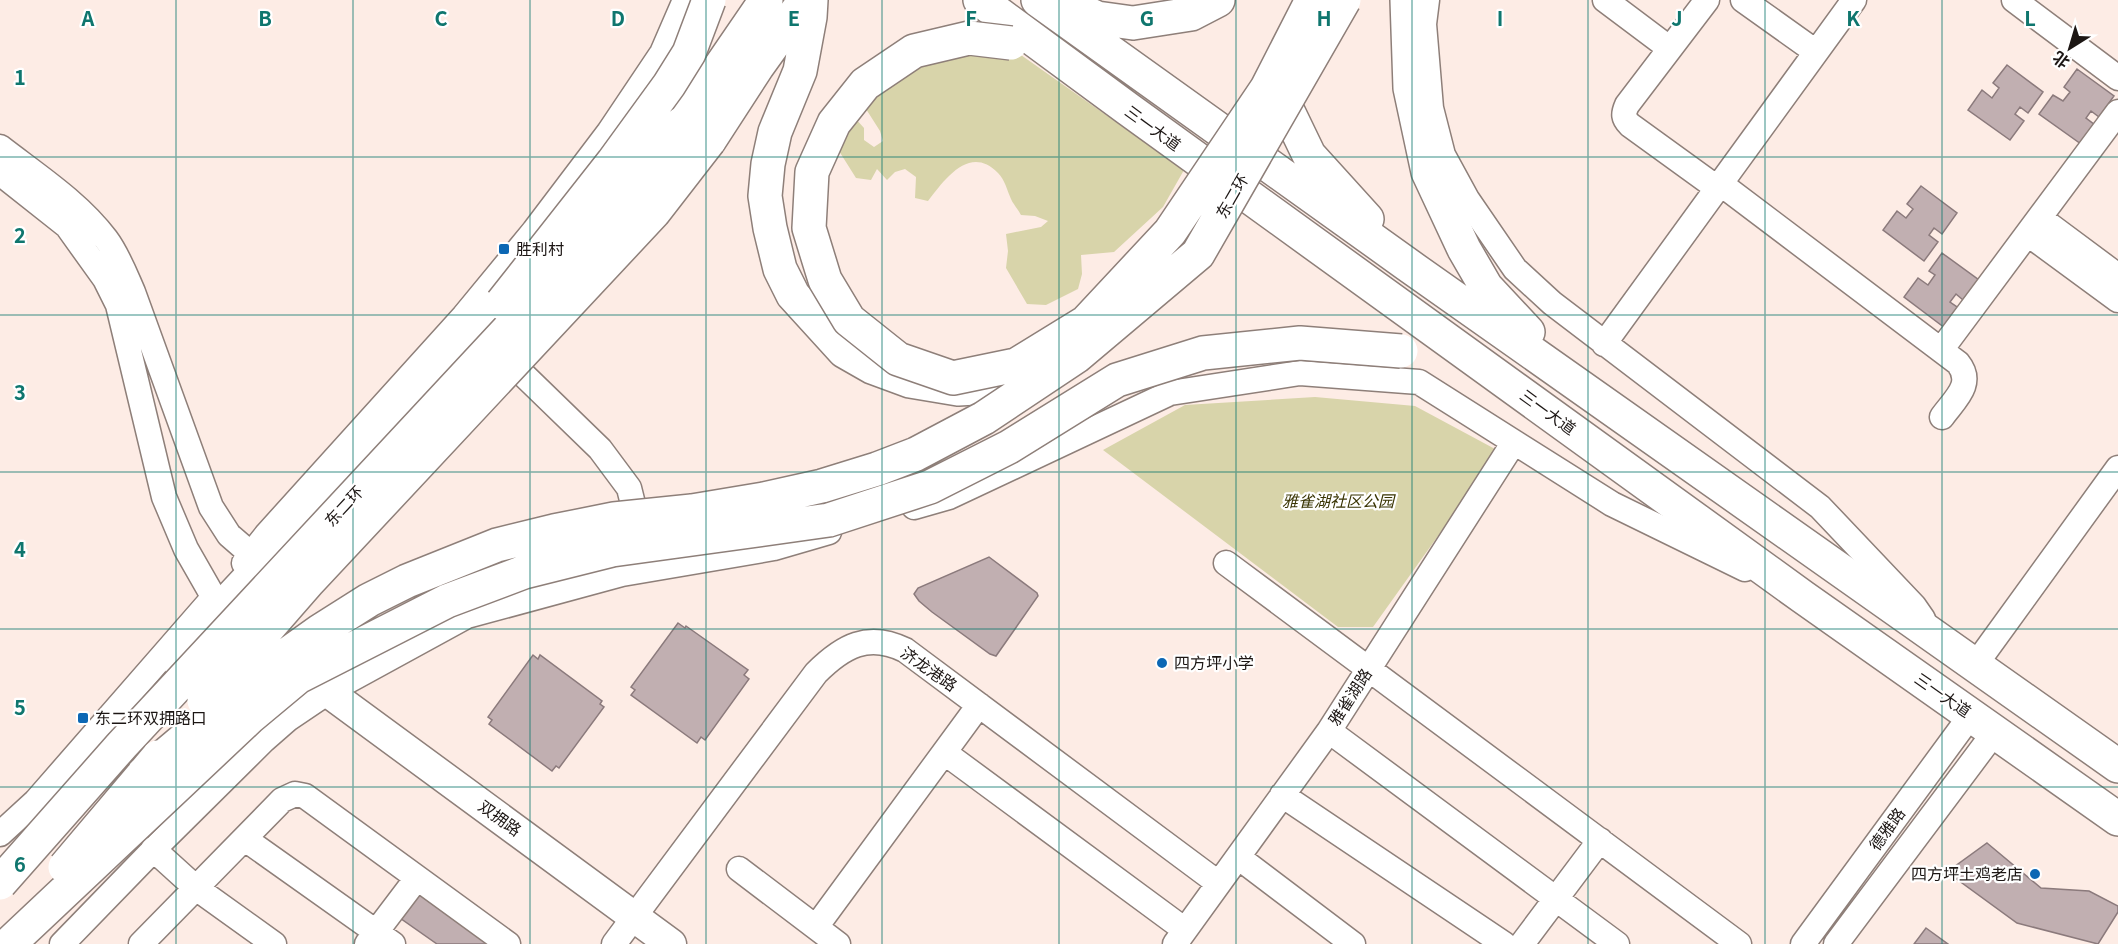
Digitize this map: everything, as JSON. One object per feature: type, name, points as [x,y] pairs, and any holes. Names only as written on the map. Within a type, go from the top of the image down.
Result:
[{"type":"highway","points":[[122,745],[229,600],[472,324],[502,303],[613,162],[669,85],[689,53],[709,0]]},
{"type":"highway","name":"东二环","points":[[0,883],[122,745],[548,287],[627,196],[681,124],[766,0]]},
{"type":"highway","points":[[0,944],[240,659],[309,581],[654,212],[710,141],[757,67],[806,0]]},
{"type":"highway","points":[[810,0],[810,17],[800,71],[775,132],[768,164],[765,196],[780,269],[793,295],[844,351],[872,367],[909,381],[958,389],[994,387],[1077,356]]},
{"type":"highway","name":"三一大道","points":[[980,0],[1803,597],[2118,819]]},
{"type":"highway","points":[[1038,0],[1408,265],[2118,766]]},
{"type":"highway","points":[[1060,0],[1097,18],[1133,23],[1191,14],[1218,0]]},
{"type":"highway","points":[[1299,0],[1282,99],[1309,155],[1408,265]]},
{"type":"highway","points":[[1128,109],[1011,44],[969,38],[914,51],[865,84],[834,123],[812,172],[809,228],[825,280],[849,320],[898,359],[953,378],[1016,365],[1086,322],[1170,232],[1267,88],[1312,0]]},
{"type":"highway","name":"东二环","points":[[1077,356],[1198,255],[1344,0]]},
{"type":"highway","points":[[1407,0],[1410,88],[1428,172],[1464,249],[1486,287],[1525,328],[1602,400]]},
{"type":"highway","points":[[9,944],[250,717],[298,677],[447,601],[524,572],[612,550],[829,520],[930,487],[1009,447],[1117,380],[1203,352],[1300,342],[1401,351],[1456,352],[1604,452]]},
{"type":"highway","points":[[144,773],[271,666],[369,600],[407,581],[497,545],[554,531],[614,519],[692,511],[764,499],[822,486],[877,470],[916,454],[984,418],[1077,356]]},
{"type":"main road","name":"双拥路","points":[[320,696],[627,934],[671,944]]},
{"type":"street","points":[[0,834],[36,801],[252,555],[267,534],[472,324],[534,231],[609,132],[662,53],[685,0]]},
{"type":"street","points":[[662,53],[681,40],[720,0]]},
{"type":"street","points":[[1427,0],[1424,24],[1431,108],[1443,156],[1467,199],[1515,269],[1552,303],[1820,507],[1914,606],[1933,634]]},
{"type":"street","points":[[1605,0],[1669,48]]},
{"type":"street","points":[[1707,0],[1627,105],[1623,113],[1625,119],[1630,125],[1719,186],[1958,363],[1966,378],[1963,388],[1942,417]]},
{"type":"street","points":[[1743,0],[1816,52]]},
{"type":"street","points":[[1605,344],[1854,0]]},
{"type":"street","points":[[2014,0],[2118,78]]},
{"type":"street","points":[[1941,350],[2118,112]]},
{"type":"street","points":[[0,147],[55,189],[106,239],[122,266],[133,292],[211,507],[229,535],[252,555]]},
{"type":"street","points":[[0,173],[67,226],[105,279],[118,305],[164,497],[186,549],[213,598]]},
{"type":"street","points":[[2034,226],[2118,276]]},
{"type":"street","points":[[2034,226],[2118,300]]},
{"type":"street","points":[[472,324],[600,448],[629,488],[648,570]]},
{"type":"street","points":[[62,944],[153,849],[264,740],[320,696],[467,616],[622,574],[774,548],[949,497],[1170,393],[1300,373],[1419,382],[1612,504],[1803,597]]},
{"type":"street","name":"雅雀湖路","points":[[1180,937],[1329,731],[1514,442]]},
{"type":"street","points":[[1981,668],[2118,468]]},
{"type":"street","points":[[1981,668],[2118,485]]},
{"type":"street","points":[[1226,563],[1739,944]]},
{"type":"street","name":"济龙港路","points":[[627,934],[816,673],[833,656],[851,645],[881,642],[894,644],[905,650],[1218,883]]},
{"type":"street","points":[[816,927],[979,705]]},
{"type":"street","name":"德雅路","points":[[1803,944],[1983,724]]},
{"type":"street","name":"德雅路","points":[[1836,944],[1983,724]]},
{"type":"street","points":[[1329,731],[1617,944]]},
{"type":"street","points":[[945,753],[1180,937]]},
{"type":"street","points":[[149,942],[196,888],[282,800],[289,795],[300,794],[508,944]]},
{"type":"street","points":[[1282,795],[1504,944]]},
{"type":"street","points":[[245,838],[379,940],[417,878]]},
{"type":"street","points":[[1522,944],[1600,840]]},
{"type":"street","points":[[153,849],[196,888],[274,944]]},
{"type":"street","points":[[1238,857],[1353,944]]},
{"type":"street","points":[[739,869],[838,944]]},
{"type":"green space","points":[[984,29],[1184,170],[1163,207],[1114,252],[1081,255],[1082,274],[1078,289],[1046,305],[1027,304],[1006,268],[1008,251],[1006,234],[1041,227],[1048,221],[1035,216],[1021,215],[1002,179],[988,165],[978,162],[968,163],[959,168],[942,183],[928,201],[915,198],[916,177],[905,169],[895,172],[887,180],[877,169],[871,180],[856,178],[839,151],[855,118],[864,128],[864,140],[874,147],[883,141],[880,131],[866,109],[834,105],[839,89],[885,51]]},
{"type":"green space","name":"雅雀湖社区公园","points":[[1315,397],[1415,406],[1495,449],[1485,470],[1373,627],[1338,627],[1103,450],[1185,405]]},
{"type":"building","points":[[2007,65],[2043,92],[2028,113],[2020,107],[2015,114],[2024,121],[2010,140],[1968,110],[1982,90],[1992,98],[1999,88],[1993,83]]},
{"type":"building","points":[[2077,69],[2114,96],[2099,117],[2091,111],[2086,118],[2095,125],[2081,144],[2039,114],[2053,95],[2063,101],[2070,92],[2064,87]]},
{"type":"building","points":[[1921,186],[1957,213],[1942,234],[1934,228],[1929,235],[1938,242],[1924,261],[1883,230],[1897,211],[1906,218],[1913,209],[1907,204]]},
{"type":"building","points":[[1942,253],[1979,280],[1963,300],[1956,294],[1950,302],[1960,309],[1945,328],[1904,297],[1918,278],[1928,285],[1935,275],[1929,271]]},
{"type":"building","points":[[989,557],[1038,596],[996,656],[932,612],[914,594],[918,588]]},
{"type":"building","points":[[678,623],[685,628],[686,626],[748,670],[744,675],[749,679],[705,740],[701,737],[697,743],[631,695],[635,690],[631,687]]},
{"type":"building","points":[[533,655],[538,659],[540,655],[602,701],[600,704],[604,707],[559,768],[556,766],[552,771],[489,724],[492,720],[488,717]]},
{"type":"building","points":[[1987,843],[2041,888],[2089,891],[2118,906],[2118,912],[2098,944],[2017,923],[1947,872]]},
{"type":"building","points":[[417,893],[488,944],[437,944],[400,918]]},
{"type":"building","points":[[1926,928],[1948,944],[1914,944]]},
{"type":"place","name":"胜利村","points":[[504,249]]},
{"type":"place","name":"四方坪小学","points":[[1162,663]]},
{"type":"place","name":"东二环双拥路口","points":[[83,718]]},
{"type":"place","name":"四方坪土鸡老店","points":[[2035,874]]}]
